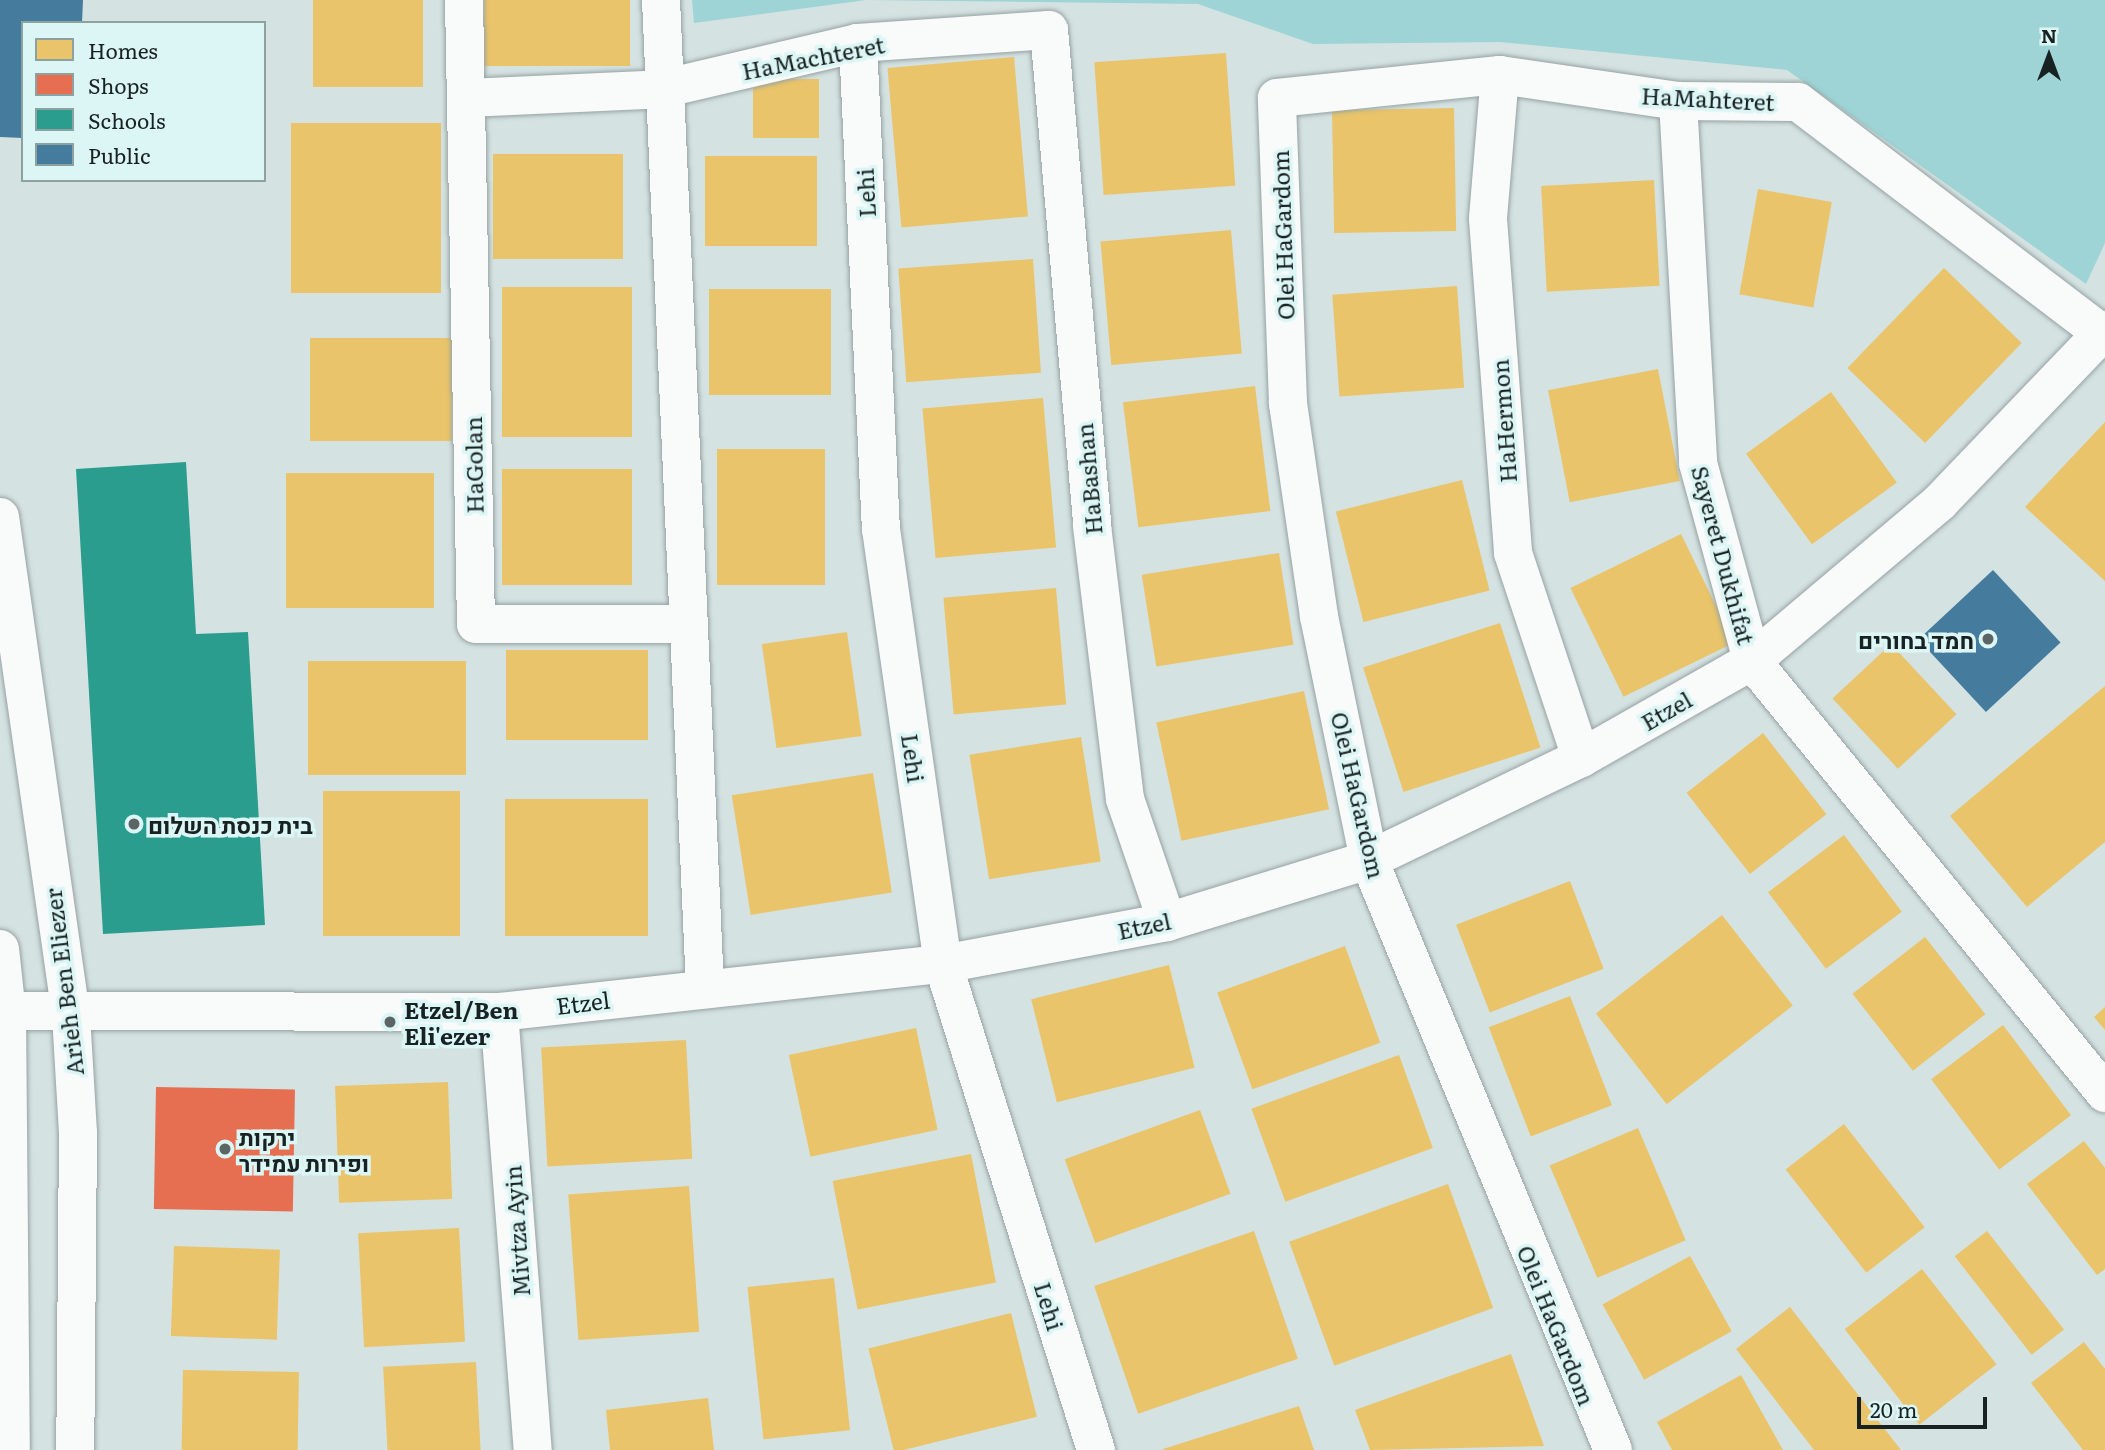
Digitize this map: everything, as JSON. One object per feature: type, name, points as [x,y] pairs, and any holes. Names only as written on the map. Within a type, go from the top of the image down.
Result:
[{"type":"street","name":"HaGolan","points":[[464,0],[476,624],[684,624]]},
{"type":"street","points":[[661,0],[662,89],[684,624],[705,987]]},
{"type":"street","name":"HaMachteret","points":[[662,89],[858,43],[1049,30]]},
{"type":"street","name":"HaBashan","points":[[1049,30],[1092,526],[1125,799],[1167,922]]},
{"type":"street","name":"Lehi","points":[[858,43],[881,529],[943,964],[1096,1450]]},
{"type":"street","name":"HaMahteret","points":[[1277,98],[1500,75],[1678,101],[1798,102],[2104,333]]},
{"type":"street","name":"HaHermon","points":[[1500,75],[1488,219],[1513,553],[1581,758]]},
{"type":"street","points":[[467,98],[662,89]]},
{"type":"street","name":"Olei HaGardom","points":[[1277,98],[1288,402],[1319,616],[1369,860],[1613,1450]]},
{"type":"street","name":"Sayeret Dukhifat","points":[[1678,101],[1698,463],[1752,661],[2105,1093]]},
{"type":"street","name":"Etzel","points":[[4,1012],[499,1012],[705,987],[943,964],[1167,922],[1369,860],[1581,758],[1752,661],[1940,502],[2104,333]]},
{"type":"street","name":"Arieh Ben Eliezer","points":[[0,517],[71,1014],[78,1133],[75,1450]]},
{"type":"street","points":[[0,949],[4,1012],[11,1450]]},
{"type":"street","name":"Mivtza Ayin","points":[[499,1012],[533,1450]]},
{"type":"shaded area","points":[[692,0],[866,0],[694,23]]},
{"type":"shaded area","points":[[866,0],[2105,0],[2105,243],[2086,284],[1787,70],[1500,42],[1313,44],[1198,4]]},
{"type":"building: Homes","points":[[313,0],[423,0],[423,87],[313,87]]},
{"type":"building: Homes","points":[[484,0],[630,0],[630,66],[484,66]]},
{"type":"building: Homes","points":[[1226,53],[1235,186],[1104,195],[1094,62]]},
{"type":"building: Homes","points":[[1014,57],[1028,216],[901,227],[887,68]]},
{"type":"building: Homes","points":[[753,79],[819,79],[819,138],[753,138]]},
{"type":"building: Homes","points":[[1454,108],[1456,231],[1334,233],[1332,110]]},
{"type":"building: Homes","points":[[291,123],[441,123],[441,293],[291,293]]},
{"type":"building: Homes","points":[[493,154],[623,154],[623,259],[493,259]]},
{"type":"building: Homes","points":[[705,156],[817,156],[817,246],[705,246]]},
{"type":"building: Homes","points":[[1654,180],[1660,286],[1547,292],[1541,186]]},
{"type":"building: Homes","points":[[1758,189],[1832,202],[1813,307],[1739,294]]},
{"type":"building: Homes","points":[[1231,230],[1242,354],[1111,365],[1100,241]]},
{"type":"building: Homes","points":[[1033,259],[1041,373],[906,382],[898,268]]},
{"type":"building: Homes","points":[[1944,268],[2022,343],[1925,443],[1847,368]]},
{"type":"building: Homes","points":[[1457,286],[1464,388],[1339,396],[1332,295]]},
{"type":"building: Homes","points":[[502,287],[632,287],[632,437],[502,437]]},
{"type":"building: Homes","points":[[709,289],[831,289],[831,395],[709,395]]},
{"type":"building: Homes","points":[[310,338],[452,338],[452,441],[310,441]]},
{"type":"building: Homes","points":[[1658,369],[1680,481],[1570,502],[1548,390]]},
{"type":"building: Homes","points":[[1255,386],[1270,511],[1138,527],[1123,402]]},
{"type":"building: Homes","points":[[1831,392],[1897,483],[1812,544],[1746,454]]},
{"type":"building: Homes","points":[[1043,398],[1056,547],[936,558],[922,409]]},
{"type":"building: Homes","points":[[2105,422],[2105,581],[2025,507]]},
{"type":"building: Homes","points":[[717,449],[825,449],[825,585],[717,585]]},
{"type":"building: Homes","points":[[502,469],[632,469],[632,585],[502,585]]},
{"type":"building: Homes","points":[[286,473],[434,473],[434,608],[286,608]]},
{"type":"building: Homes","points":[[1462,480],[1490,591],[1363,622],[1336,511]]},
{"type":"building: Homes","points":[[1681,534],[1734,643],[1623,697],[1570,588]]},
{"type":"building: Homes","points":[[1279,553],[1294,645],[1156,667],[1142,575]]},
{"type":"building: Homes","points":[[1056,588],[1066,705],[954,714],[943,598]]},
{"type":"building: Homes","points":[[1500,623],[1540,748],[1404,792],[1363,667]]},
{"type":"building: Homes","points":[[847,632],[862,736],[776,748],[762,644]]},
{"type":"building: Homes","points":[[1891,644],[1956,714],[1898,769],[1832,699]]},
{"type":"building: Homes","points":[[506,650],[648,650],[648,740],[506,740]]},
{"type":"building: Homes","points":[[308,661],[466,661],[466,775],[308,775]]},
{"type":"building: Homes","points":[[2105,686],[2105,842],[2027,907],[1950,816]]},
{"type":"building: Homes","points":[[1304,691],[1329,809],[1181,841],[1156,722]]},
{"type":"building: Homes","points":[[1763,733],[1826,814],[1750,874],[1687,793]]},
{"type":"building: Homes","points":[[1081,737],[1101,861],[989,879],[969,755]]},
{"type":"building: Homes","points":[[873,773],[892,893],[751,915],[732,795]]},
{"type":"building: Homes","points":[[323,791],[460,791],[460,936],[323,936]]},
{"type":"building: Homes","points":[[505,799],[648,799],[648,936],[505,936]]},
{"type":"building: Homes","points":[[1844,835],[1902,912],[1826,969],[1768,892]]},
{"type":"building: Homes","points":[[1570,881],[1604,969],[1490,1012],[1456,925]]},
{"type":"building: Homes","points":[[1722,915],[1793,1006],[1667,1104],[1596,1014]]},
{"type":"building: Homes","points":[[1925,937],[1985,1014],[1913,1071],[1853,994]]},
{"type":"building: Homes","points":[[1345,946],[1380,1043],[1252,1089],[1217,993]]},
{"type":"building: Homes","points":[[1169,965],[1195,1068],[1057,1102],[1031,999]]},
{"type":"building: Homes","points":[[1570,996],[1612,1105],[1531,1136],[1489,1027]]},
{"type":"building: Homes","points":[[2105,1007],[2105,1030],[2094,1017]]},
{"type":"building: Homes","points":[[2003,1025],[2071,1115],[1999,1169],[1931,1079]]},
{"type":"building: Homes","points":[[916,1028],[938,1130],[810,1157],[789,1055]]},
{"type":"building: Homes","points":[[686,1040],[692,1159],[547,1166],[541,1048]]},
{"type":"building: Homes","points":[[1399,1055],[1433,1148],[1285,1202],[1251,1109]]},
{"type":"building: Homes","points":[[448,1082],[452,1199],[339,1203],[335,1086]]},
{"type":"building: Homes","points":[[1200,1110],[1230,1194],[1095,1243],[1065,1159]]},
{"type":"building: Homes","points":[[1844,1124],[1925,1227],[1866,1273],[1786,1170]]},
{"type":"building: Homes","points":[[1638,1128],[1686,1240],[1597,1278],[1550,1166]]},
{"type":"building: Homes","points":[[2084,1141],[2105,1168],[2105,1269],[2097,1275],[2027,1184]]},
{"type":"building: Homes","points":[[971,1154],[996,1283],[858,1309],[833,1181]]},
{"type":"building: Homes","points":[[1448,1184],[1493,1308],[1334,1366],[1289,1242]]},
{"type":"building: Homes","points":[[689,1186],[699,1332],[578,1340],[568,1194]]},
{"type":"building: Homes","points":[[459,1228],[465,1342],[364,1347],[358,1233]]},
{"type":"building: Homes","points":[[1254,1231],[1298,1359],[1138,1414],[1094,1286]]},
{"type":"building: Homes","points":[[1987,1231],[2064,1330],[2032,1355],[1955,1256]]},
{"type":"building: Homes","points":[[174,1246],[280,1250],[277,1340],[171,1336]]},
{"type":"building: Homes","points":[[1690,1256],[1732,1331],[1644,1380],[1603,1304]]},
{"type":"building: Homes","points":[[1922,1269],[1996,1364],[1919,1425],[1845,1329]]},
{"type":"building: Homes","points":[[834,1278],[850,1430],[763,1439],[747,1287]]},
{"type":"building: Homes","points":[[1790,1307],[1901,1450],[1814,1450],[1736,1349]]},
{"type":"building: Homes","points":[[1011,1313],[1037,1417],[904,1450],[894,1450],[868,1349]]},
{"type":"building: Homes","points":[[2084,1342],[2105,1369],[2105,1450],[2083,1450],[2031,1383]]},
{"type":"building: Homes","points":[[1511,1354],[1544,1446],[1370,1450],[1355,1410]]},
{"type":"building: Homes","points":[[476,1362],[481,1450],[387,1450],[383,1367]]},
{"type":"building: Homes","points":[[183,1370],[299,1372],[298,1450],[182,1450]]},
{"type":"building: Homes","points":[[1741,1375],[1783,1450],[1672,1450],[1657,1422]]},
{"type":"building: Homes","points":[[708,1398],[714,1450],[610,1450],[606,1410]]},
{"type":"building: Homes","points":[[1299,1406],[1314,1450],[1163,1450],[1163,1449]]},
{"type":"building: Shops","name":"ירקות ופירות עמידר","points":[[156,1087],[295,1089],[293,1211],[154,1209]]},
{"type":"building: Schools","points":[[186,462],[196,634],[248,632],[265,925],[103,934],[76,469]]},
{"type":"building: Public","points":[[0,0],[83,0],[82,21],[21,21],[21,138],[0,137]]},
{"type":"building: Public","points":[[1993,570],[2061,642],[1986,712],[1918,640]]},
{"type":"place","name":"חמד בחורים","points":[[1988,639]]},
{"type":"place","name":"בית כנסת השלום","points":[[134,824]]},
{"type":"place","name":"Etzel/Ben Eli'ezer","points":[[390,1022]]},
{"type":"place","name":"ירקות ופירות עמידר","points":[[225,1149]]}]
